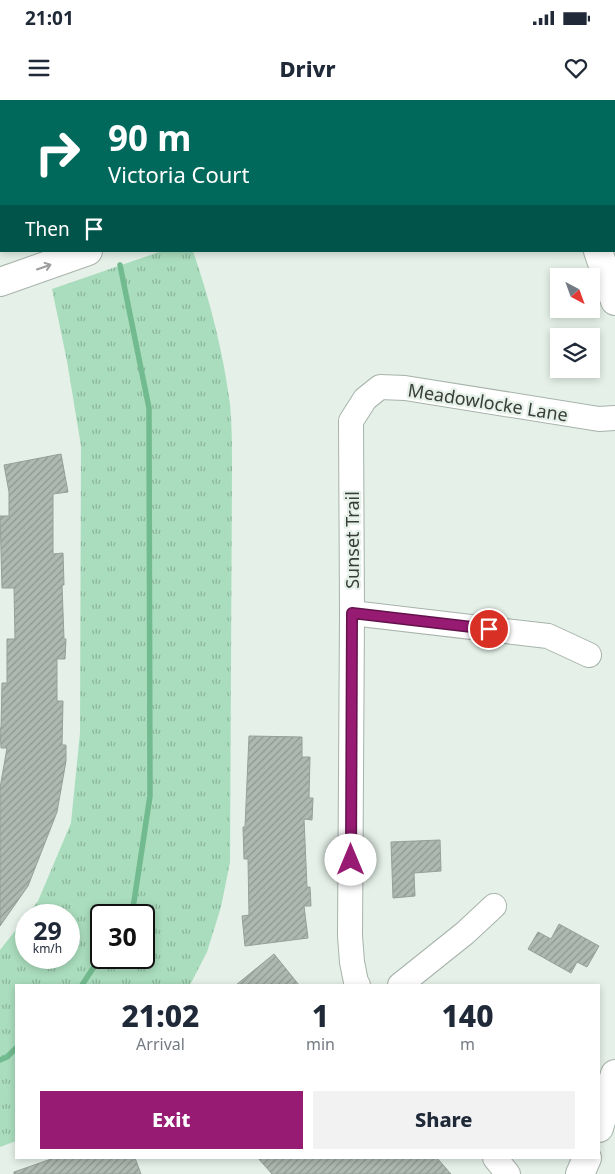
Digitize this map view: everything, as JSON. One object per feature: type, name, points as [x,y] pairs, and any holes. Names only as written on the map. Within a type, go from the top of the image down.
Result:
[{"type":"main road","points":[[0,282],[85,252]]},
{"type":"main road","points":[[598,252],[615,301]]},
{"type":"main road","points":[[600,1125],[613,1088]]},
{"type":"main road","points":[[580,1174],[587,1159]]},
{"type":"street","name":"Meadowlocke Lane","points":[[365,398],[380,387],[404,388],[599,419],[615,418]]},
{"type":"street","name":"Sunset Trail","points":[[357,984],[352,962],[350,936],[352,422],[365,398]]},
{"type":"street","points":[[352,613],[548,636],[590,655]]},
{"type":"street","points":[[401,984],[465,933],[494,906]]},
{"type":"street","points":[[496,1159],[508,1174]]},
{"type":"green space","points":[[159,252],[193,252],[220,345],[231,420],[230,862],[221,907],[207,952],[191,984],[15,984],[15,1141],[0,1147],[0,950],[15,931],[15,969],[80,969],[80,904],[36,904],[71,823],[80,733],[81,446],[67,361],[52,289]]},
{"type":"building","points":[[61,454],[68,492],[53,494],[53,554],[63,553],[64,585],[62,585],[64,639],[66,639],[65,659],[57,659],[57,701],[63,701],[62,745],[66,745],[66,761],[57,812],[28,886],[0,926],[0,788],[7,748],[1,748],[2,683],[7,683],[7,639],[15,639],[14,588],[2,588],[0,516],[9,516],[9,492],[4,465]]},
{"type":"building","points":[[249,736],[302,737],[302,757],[310,757],[309,798],[313,798],[312,820],[304,819],[307,887],[310,887],[311,906],[304,906],[308,938],[245,946],[242,916],[249,915],[248,859],[244,859],[243,827],[245,827]]},
{"type":"building","points":[[440,840],[441,871],[414,873],[415,896],[393,898],[391,842]]},
{"type":"building","points":[[559,924],[599,946],[587,967],[577,962],[571,973],[528,949],[538,932],[551,939]]},
{"type":"building","points":[[274,954],[298,984],[237,984]]},
{"type":"building","points":[[51,1159],[135,1159],[141,1174],[14,1174],[14,1172]]},
{"type":"building","points":[[259,1159],[438,1159],[451,1174],[272,1174]]},
{"type":"waterway","points":[[120,265],[149,408],[150,796],[134,904]]},
{"type":"waterway","points":[[83,984],[92,969]]},
{"type":"waterway","points":[[0,1060],[7,1057],[15,1049]]},
{"type":"route","points":[[351,860],[352,613],[489,629]]}]
